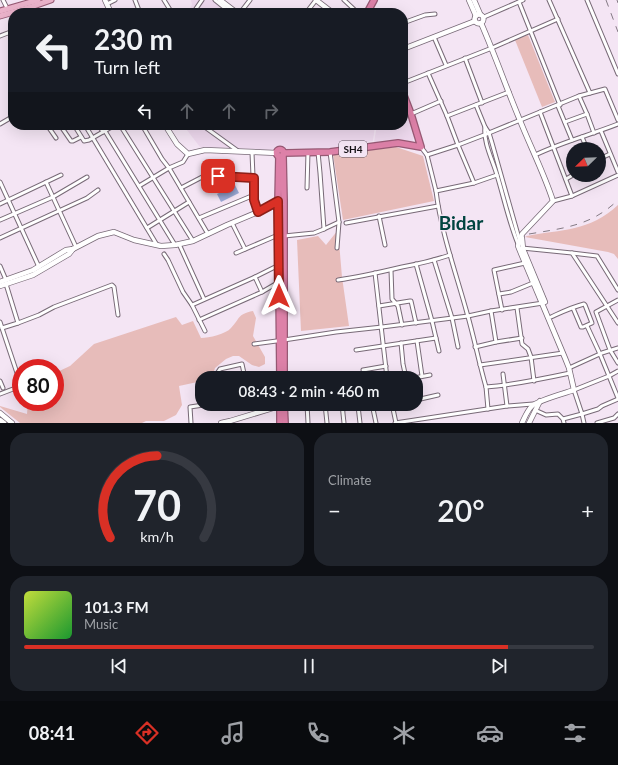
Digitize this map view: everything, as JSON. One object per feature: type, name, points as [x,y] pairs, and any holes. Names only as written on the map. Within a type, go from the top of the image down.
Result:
[{"type":"highway","points":[[408,106],[421,147]]},
{"type":"highway","name":"SH4","points":[[281,155],[308,152],[330,152],[398,143],[421,147]]},
{"type":"highway","points":[[281,155],[278,201],[282,235],[279,265],[281,281]]},
{"type":"highway","points":[[281,155],[284,201],[281,281],[284,371]]},
{"type":"highway","points":[[280,371],[282,340]]},
{"type":"highway","points":[[280,423],[282,411]]},
{"type":"highway","points":[[284,411],[285,423]]},
{"type":"main road","points":[[10,8],[38,0]]},
{"type":"main road","points":[[29,8],[50,0]]},
{"type":"street","points":[[3,0],[6,6]]},
{"type":"street","points":[[106,2],[115,0]]},
{"type":"street","points":[[215,0],[225,8]]},
{"type":"street","points":[[220,0],[230,8]]},
{"type":"street","points":[[244,8],[250,0]]},
{"type":"street","points":[[310,8],[316,0],[326,8]]},
{"type":"street","points":[[344,0],[353,8]]},
{"type":"street","points":[[469,0],[478,17],[484,21],[481,23],[549,187],[553,201]]},
{"type":"street","points":[[474,0],[478,17]]},
{"type":"street","points":[[408,47],[478,17],[523,0]]},
{"type":"street","points":[[549,0],[590,93]]},
{"type":"street","points":[[587,0],[618,74]]},
{"type":"street","points":[[519,2],[572,140]]},
{"type":"street","points":[[408,21],[424,15],[435,14]]},
{"type":"street","points":[[408,81],[492,48],[558,18]]},
{"type":"street","points":[[434,37],[446,65]]},
{"type":"street","points":[[465,58],[482,103]]},
{"type":"street","points":[[428,73],[474,183]]},
{"type":"street","points":[[428,155],[484,135],[579,96],[605,89],[618,120]]},
{"type":"street","points":[[447,116],[509,92]]},
{"type":"street","points":[[579,96],[594,133]]},
{"type":"street","points":[[411,114],[441,101]]},
{"type":"street","points":[[476,105],[489,133],[521,245],[563,352]]},
{"type":"street","points":[[540,112],[566,179]]},
{"type":"street","points":[[565,122],[587,114]]},
{"type":"street","points":[[535,155],[553,146],[618,124]]},
{"type":"street","points":[[485,127],[484,135],[513,231],[521,245]]},
{"type":"street","points":[[50,130],[56,138]]},
{"type":"street","points":[[63,130],[71,141],[81,137]]},
{"type":"street","points":[[77,130],[84,141],[107,130]]},
{"type":"street","points":[[88,130],[157,245]]},
{"type":"street","points":[[123,130],[193,242]]},
{"type":"street","points":[[145,130],[208,234]]},
{"type":"street","points":[[169,130],[178,144],[188,154]]},
{"type":"street","points":[[209,130],[240,152]]},
{"type":"street","points":[[584,423],[569,370],[551,317],[533,283],[520,251],[522,234],[553,201],[572,196],[618,174],[601,131]]},
{"type":"street","points":[[104,132],[159,219],[177,244],[204,299]]},
{"type":"street","points":[[582,137],[584,142]]},
{"type":"street","points":[[421,147],[428,155],[450,255],[468,316],[486,387],[488,409]]},
{"type":"street","points":[[139,186],[169,168],[183,162],[188,154],[206,150],[281,155]]},
{"type":"street","points":[[307,188],[308,152]]},
{"type":"street","points":[[318,152],[324,229]]},
{"type":"street","points":[[330,152],[339,222],[337,248]]},
{"type":"street","points":[[252,153],[254,200],[258,212]]},
{"type":"street","points":[[606,156],[610,154]]},
{"type":"street","points":[[0,204],[61,175]]},
{"type":"street","points":[[436,190],[474,183],[497,175]]},
{"type":"street","points":[[181,188],[206,176],[254,178]]},
{"type":"street","points":[[0,220],[53,197],[87,177]]},
{"type":"street","points":[[0,182],[39,267]]},
{"type":"street","points":[[46,182],[74,248]]},
{"type":"street","points":[[567,182],[572,196]]},
{"type":"street","points":[[0,238],[87,198],[98,190]]},
{"type":"street","points":[[199,218],[254,195]]},
{"type":"street","points":[[0,286],[39,267],[66,250],[74,248],[98,236],[114,232],[134,240],[161,246],[193,242],[258,212],[278,201]]},
{"type":"street","points":[[147,228],[159,219],[189,202]]},
{"type":"street","points":[[346,223],[438,206]]},
{"type":"street","points":[[379,216],[384,245]]},
{"type":"street","points":[[236,253],[282,235],[314,232],[339,222]]},
{"type":"street","points":[[232,223],[245,249]]},
{"type":"street","points":[[521,245],[597,256],[618,290]]},
{"type":"street","points":[[0,282],[6,282],[33,275],[69,254],[74,248]]},
{"type":"street","points":[[572,253],[618,323]]},
{"type":"street","points":[[164,254],[205,331]]},
{"type":"street","points":[[338,280],[375,274],[450,255]]},
{"type":"street","points":[[434,260],[452,318],[458,347]]},
{"type":"street","points":[[502,310],[494,270],[524,263]]},
{"type":"street","points":[[416,264],[439,351]]},
{"type":"street","points":[[192,305],[279,265]]},
{"type":"street","points":[[0,266],[18,323]]},
{"type":"street","points":[[390,270],[392,298],[398,306],[402,325]]},
{"type":"street","points":[[375,274],[387,371]]},
{"type":"street","points":[[255,277],[262,292]]},
{"type":"street","points":[[199,320],[262,292],[281,281]]},
{"type":"street","points":[[499,294],[511,292],[533,283]]},
{"type":"street","points":[[1,328],[39,315],[54,307],[112,285],[114,288],[118,315]]},
{"type":"street","points":[[618,300],[596,312],[610,350],[618,362]]},
{"type":"street","points":[[379,306],[410,301],[416,323]]},
{"type":"street","points":[[254,344],[336,332],[468,316],[544,303]]},
{"type":"street","points":[[551,317],[582,304],[584,304],[592,324],[581,327],[573,308]]},
{"type":"street","points":[[518,308],[522,344],[528,349],[534,381]]},
{"type":"street","points":[[491,311],[496,342]]},
{"type":"street","points":[[0,322],[12,359]]},
{"type":"street","points":[[562,419],[598,409],[618,398],[587,326]]},
{"type":"street","points":[[356,350],[436,338]]},
{"type":"street","points":[[475,347],[522,338]]},
{"type":"street","points":[[417,341],[421,371]]},
{"type":"street","points":[[401,343],[404,371]]},
{"type":"street","points":[[486,387],[504,386],[534,381],[569,370],[600,354],[618,348]]},
{"type":"street","points":[[480,365],[563,352]]},
{"type":"street","points":[[219,371],[220,369],[242,364],[244,371]]},
{"type":"street","points":[[363,370],[386,366]]},
{"type":"street","points":[[393,411],[395,423],[507,406],[532,404],[574,390],[618,371]]},
{"type":"street","points":[[503,374],[507,406]]},
{"type":"street","points":[[423,376],[430,375]]},
{"type":"street","points":[[0,381],[3,388]]},
{"type":"street","points":[[0,394],[12,389]]},
{"type":"street","points":[[423,399],[438,396]]},
{"type":"street","points":[[530,423],[540,401]]},
{"type":"street","points":[[522,423],[532,404]]},
{"type":"street","points":[[191,423],[190,407],[195,406]]},
{"type":"street","points":[[535,410],[546,415],[558,414],[564,423]]},
{"type":"street","points":[[221,423],[264,411]]},
{"type":"street","points":[[307,411],[308,423]]},
{"type":"street","points":[[326,411],[327,423]]},
{"type":"street","points":[[342,411],[344,423]]},
{"type":"street","points":[[359,411],[360,423]]},
{"type":"street","points":[[373,411],[376,423]]},
{"type":"street","points":[[0,413],[12,423]]},
{"type":"street","points":[[597,423],[614,418],[618,414]]},
{"type":"street","points":[[0,420],[4,423]]},
{"type":"shaded area","points":[[191,0],[216,0],[227,8],[190,8],[192,5]]},
{"type":"shaded area","points":[[528,35],[555,102],[542,107],[515,40]]},
{"type":"shaded area","points":[[408,118],[415,136],[412,142],[374,142],[376,130],[408,130]]},
{"type":"shaded area","points":[[187,130],[374,130],[373,141],[320,150],[292,148],[270,150],[200,147]]},
{"type":"shaded area","points":[[396,147],[423,156],[434,201],[343,220],[333,154]]},
{"type":"shaded area","points":[[618,205],[618,259],[614,254],[608,252],[525,237],[586,225],[607,214]]},
{"type":"shaded area","points":[[338,230],[342,277],[349,326],[301,331],[297,240],[318,236],[326,245]]},
{"type":"shaded area","points":[[253,311],[256,318],[253,336],[265,357],[265,364],[259,367],[252,365],[239,356],[233,356],[226,359],[215,368],[214,371],[195,371],[195,383],[179,386],[182,405],[176,415],[164,421],[146,421],[142,423],[20,423],[0,407],[27,414],[27,411],[64,411],[64,369],[70,366],[94,344],[176,317],[182,325],[193,321],[201,338],[213,336],[229,330],[241,315]]},
{"type":"water","points":[[235,185],[239,193],[221,202],[217,194]]},
{"type":"railway","points":[[606,0],[618,32]]},
{"type":"railway","points":[[529,234],[587,221],[608,209],[618,200]]},
{"type":"district","name":"Bidar","points":[[461,222]]},
{"type":"route","points":[[218,176],[254,178],[254,200],[258,212],[278,201],[279,296]]}]
